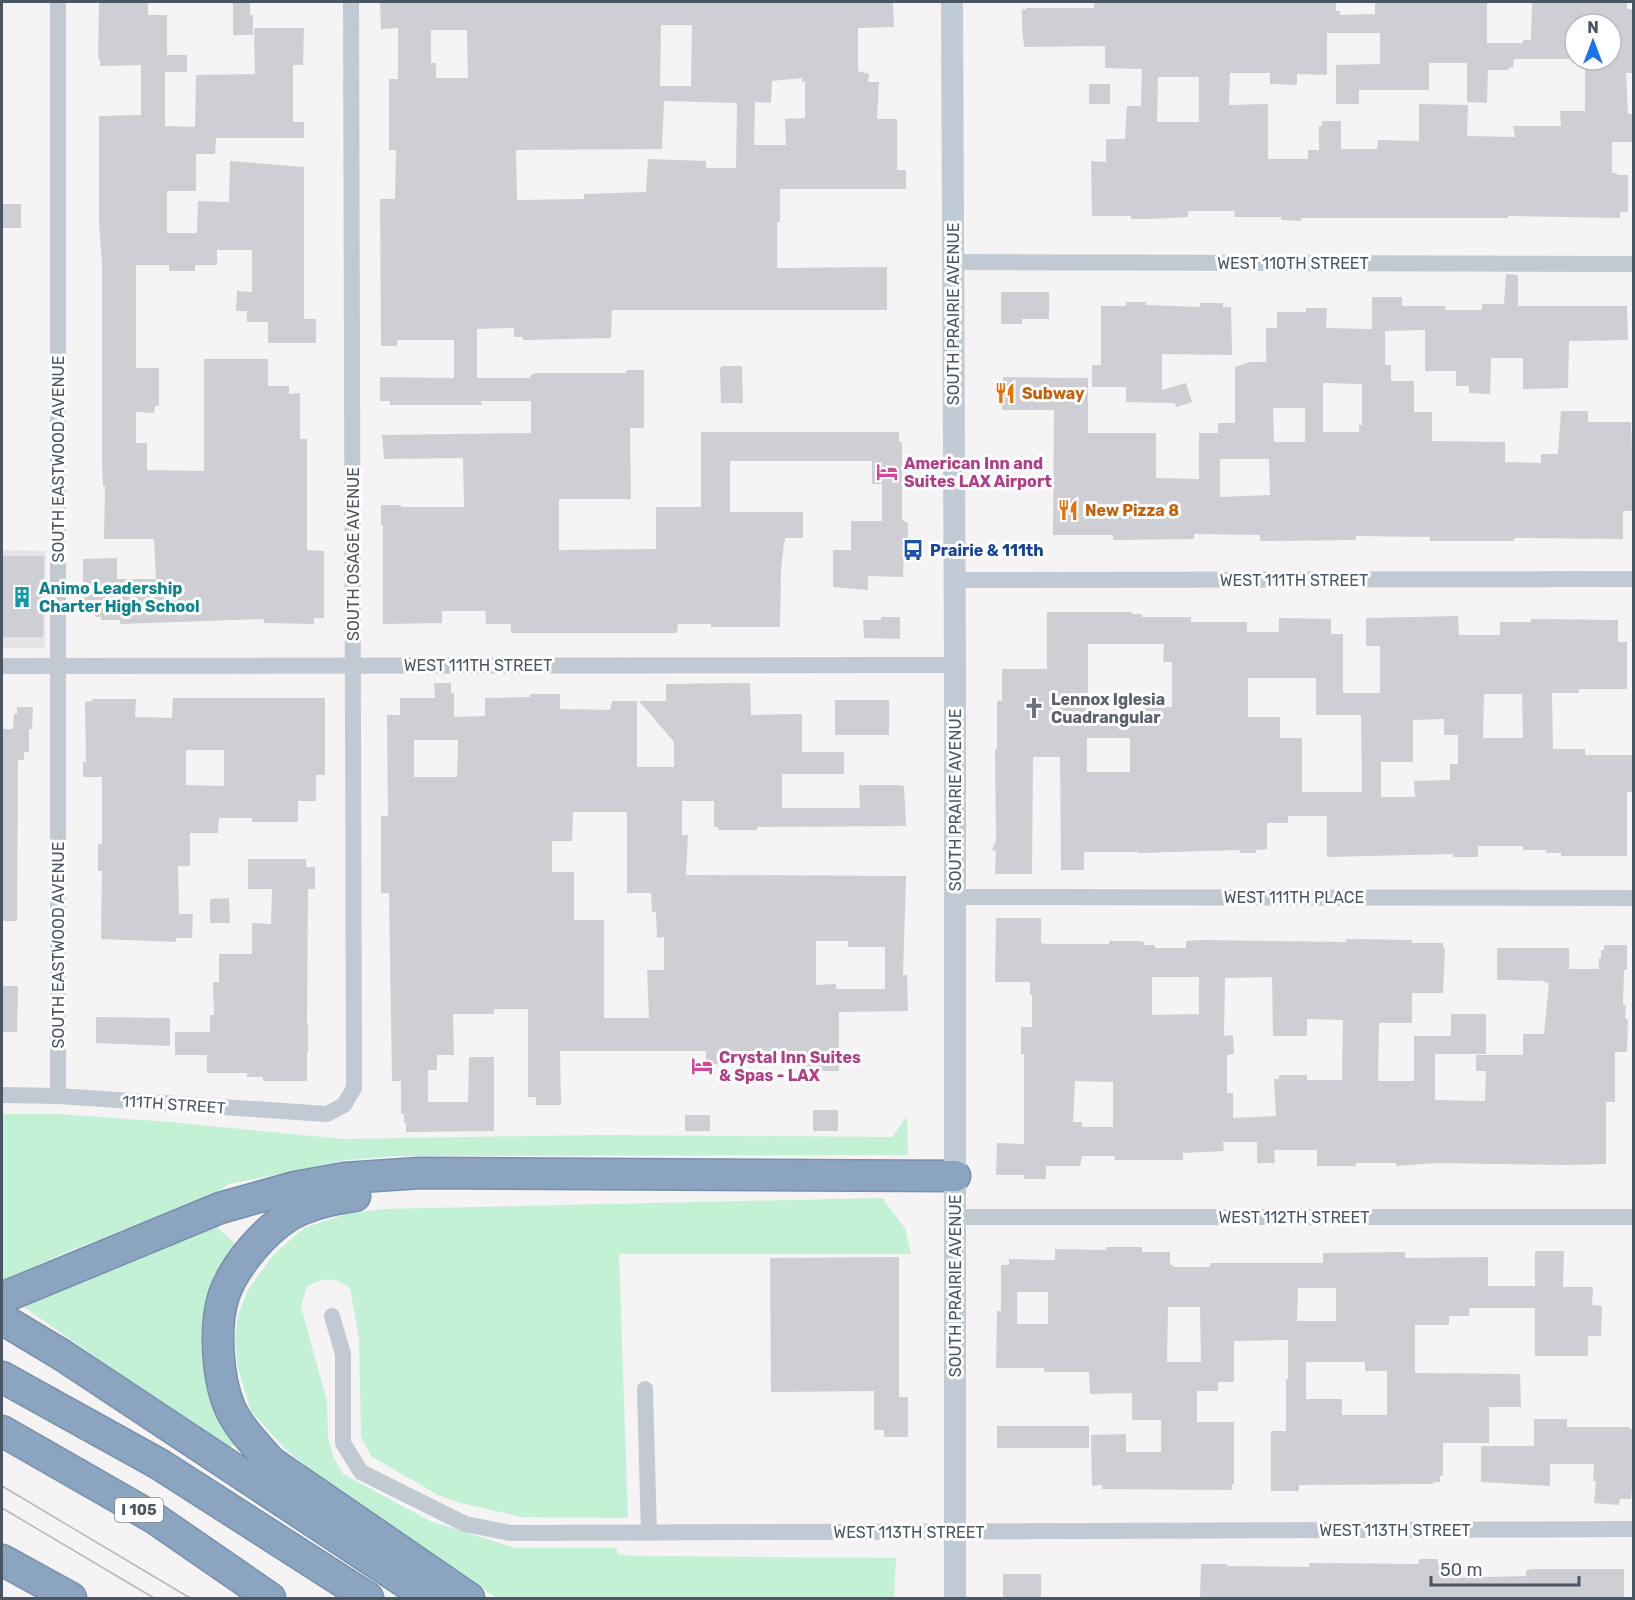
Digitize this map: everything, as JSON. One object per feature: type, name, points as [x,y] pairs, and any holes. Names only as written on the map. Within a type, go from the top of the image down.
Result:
[{"type":"highway","points":[[420,1173],[372,1194],[327,1200],[290,1215],[260,1239],[239,1267],[224,1296],[218,1333],[220,1370],[230,1407],[247,1436],[271,1462],[469,1599]]},
{"type":"highway","points":[[2,1298],[220,1208],[274,1193],[345,1178],[420,1173],[955,1176]]},
{"type":"highway","points":[[2,1319],[71,1361],[429,1599]]},
{"type":"highway","points":[[2,1377],[159,1464],[368,1599]]},
{"type":"highway","name":"I 105","points":[[2,1431],[154,1518],[270,1599]]},
{"type":"highway","points":[[2,1560],[71,1599]]},
{"type":"main road","name":"SOUTH PRAIRIE AVENUE","points":[[952,2],[955,1599]]},
{"type":"street","name":"SOUTH EASTWOOD AVENUE","points":[[58,2],[58,1096]]},
{"type":"street","name":"SOUTH OSAGE AVENUE","points":[[344,1105],[354,1088],[351,2]]},
{"type":"street","name":"WEST 110TH STREET","points":[[953,262],[1634,264]]},
{"type":"street","name":"WEST 111TH STREET","points":[[954,580],[1634,579]]},
{"type":"street","name":"WEST 111TH STREET","points":[[2,666],[955,665]]},
{"type":"street","name":"WEST 111TH PLACE","points":[[955,897],[1634,898]]},
{"type":"street","name":"111TH STREET","points":[[2,1095],[58,1096],[327,1114],[344,1105]]},
{"type":"street","name":"WEST 112TH STREET","points":[[955,1217],[1634,1217]]},
{"type":"street","name":"WEST 113TH STREET","points":[[332,1316],[343,1354],[343,1443],[361,1472],[465,1524],[510,1533],[1634,1530]]},
{"type":"street","points":[[645,1389],[649,1533]]},
{"type":"shaded area","name":"Animo Leadership Charter High School","points":[[2,550],[46,551],[45,648],[2,648]]},
{"type":"green space","points":[[2,1114],[57,1114],[171,1122],[342,1139],[596,1135],[892,1137],[907,1116],[908,1155],[396,1156],[347,1160],[229,1184],[214,1194],[64,1253],[2,1281]]},
{"type":"green space","points":[[882,1198],[905,1228],[911,1254],[619,1254],[628,1518],[522,1517],[457,1502],[438,1495],[371,1456],[361,1437],[359,1338],[350,1288],[329,1279],[313,1283],[307,1286],[301,1307],[327,1401],[328,1438],[333,1456],[343,1474],[430,1521],[515,1548],[616,1548],[618,1554],[633,1556],[896,1558],[894,1598],[497,1598],[329,1485],[284,1448],[251,1411],[237,1365],[235,1338],[238,1315],[248,1290],[273,1255],[304,1228],[346,1214],[383,1209]]},
{"type":"green space","points":[[217,1227],[239,1247],[203,1335],[202,1358],[207,1382],[237,1443],[228,1450],[24,1307]]},
{"type":"building","points":[[99,2],[148,2],[148,15],[167,15],[167,55],[187,55],[187,72],[165,72],[165,126],[195,127],[196,75],[255,74],[254,28],[304,28],[303,65],[293,65],[293,122],[304,122],[304,138],[216,138],[215,154],[196,154],[196,191],[167,191],[167,233],[197,233],[198,201],[229,202],[230,161],[304,167],[304,319],[316,319],[316,343],[268,343],[268,322],[247,322],[247,311],[236,311],[237,291],[252,292],[252,250],[217,250],[217,265],[195,265],[195,271],[169,271],[169,265],[136,265],[136,368],[159,368],[159,406],[155,406],[154,413],[136,412],[136,443],[147,443],[147,470],[204,471],[204,359],[268,359],[268,386],[289,386],[289,394],[300,393],[300,439],[307,439],[307,550],[324,551],[324,618],[314,618],[314,624],[264,623],[264,619],[120,624],[120,620],[101,620],[101,617],[95,617],[95,613],[83,613],[83,559],[117,558],[117,579],[156,579],[154,539],[104,539],[99,116],[141,115],[141,65],[100,66],[100,59],[98,59]]},
{"type":"building","points":[[233,2],[250,2],[250,15],[253,15],[253,35],[233,35]]},
{"type":"building","points":[[380,2],[893,3],[894,27],[858,28],[858,71],[869,74],[868,82],[879,82],[877,119],[897,119],[897,170],[906,170],[906,189],[780,189],[780,222],[777,222],[777,268],[887,267],[887,310],[612,310],[611,338],[523,340],[523,337],[514,337],[514,328],[477,329],[477,378],[530,378],[530,375],[536,373],[626,373],[626,370],[644,370],[644,428],[630,428],[631,499],[559,499],[559,550],[656,549],[656,507],[701,507],[701,432],[899,432],[899,442],[902,442],[902,520],[908,523],[908,545],[904,547],[903,577],[868,576],[868,590],[833,587],[833,550],[851,550],[851,521],[882,521],[882,484],[872,484],[872,461],[730,461],[730,512],[803,512],[803,538],[785,538],[784,542],[780,627],[711,627],[711,624],[678,624],[677,633],[511,633],[511,624],[486,624],[485,611],[442,611],[442,623],[383,624],[381,505],[464,507],[463,458],[384,459],[382,435],[531,433],[531,401],[481,401],[482,405],[390,405],[390,401],[380,401],[380,377],[454,378],[454,340],[397,340],[397,346],[381,346],[380,199],[395,199],[396,150],[389,150],[389,79],[398,79],[398,28],[381,29]],"holes":[[[661,25],[692,25],[691,86],[660,86]],[[431,30],[467,30],[468,78],[436,78],[436,63],[431,63]],[[802,78],[802,82],[805,82],[805,118],[785,119],[786,145],[754,145],[755,102],[771,103],[772,81]],[[664,101],[737,103],[736,168],[706,168],[706,161],[648,159],[646,192],[584,194],[584,199],[517,200],[516,150],[662,149]]]},
{"type":"building","points":[[1094,2],[1336,2],[1336,11],[1340,11],[1340,15],[1375,14],[1375,2],[1487,2],[1487,43],[1523,43],[1523,40],[1531,40],[1532,2],[1627,2],[1627,9],[1634,9],[1634,73],[1626,73],[1628,114],[1634,114],[1634,142],[1612,142],[1612,173],[1628,175],[1628,212],[1620,212],[1620,218],[1508,216],[1508,218],[1301,218],[1301,221],[1281,220],[1281,217],[1234,217],[1235,211],[1188,211],[1188,217],[1152,219],[1131,219],[1131,216],[1092,216],[1091,161],[1106,162],[1106,139],[1125,139],[1127,106],[1141,106],[1142,69],[1105,68],[1105,46],[1024,47],[1022,9],[1026,10],[1026,8],[1094,8]],"holes":[[[1563,12],[1623,12],[1623,72],[1585,72],[1585,111],[1560,111],[1561,126],[1513,126],[1515,137],[1467,136],[1468,105],[1419,104],[1419,141],[1378,140],[1377,149],[1341,149],[1341,121],[1322,121],[1322,126],[1319,126],[1319,150],[1308,150],[1308,159],[1268,159],[1268,104],[1229,105],[1230,73],[1270,73],[1270,84],[1297,85],[1297,74],[1327,75],[1327,33],[1380,33],[1380,64],[1336,65],[1336,104],[1359,104],[1359,90],[1429,90],[1429,63],[1467,63],[1467,102],[1487,103],[1488,70],[1509,70],[1509,67],[1513,68],[1514,59],[1563,59]],[[1158,77],[1199,77],[1199,122],[1157,122]]]},
{"type":"building","points":[[1089,84],[1110,84],[1110,104],[1089,104]]},
{"type":"building","points":[[2,204],[21,204],[21,228],[2,228]]},
{"type":"building","points":[[1506,274],[1518,275],[1518,306],[1627,306],[1628,340],[1569,341],[1568,388],[1523,389],[1523,358],[1491,358],[1490,394],[1469,393],[1469,386],[1456,386],[1456,371],[1425,371],[1425,330],[1385,331],[1385,365],[1391,365],[1391,381],[1414,381],[1414,412],[1432,412],[1432,441],[1505,442],[1505,462],[1541,463],[1541,454],[1558,454],[1561,411],[1588,411],[1588,422],[1631,422],[1634,511],[1623,511],[1623,539],[1514,538],[1514,541],[1430,541],[1430,537],[1356,536],[1356,540],[1260,541],[1260,535],[1194,534],[1194,539],[1113,540],[1113,535],[1053,535],[1054,410],[1002,410],[1003,377],[1088,378],[1088,433],[1156,433],[1156,478],[1199,479],[1199,433],[1218,433],[1218,423],[1235,423],[1235,367],[1250,362],[1266,362],[1266,357],[1269,356],[1266,356],[1266,328],[1277,328],[1277,312],[1306,312],[1306,308],[1327,308],[1326,328],[1372,329],[1372,297],[1402,297],[1402,306],[1445,306],[1445,310],[1482,310],[1482,304],[1504,304]],"holes":[[[1323,383],[1362,384],[1362,425],[1359,425],[1359,432],[1323,432]],[[1273,408],[1305,408],[1305,442],[1274,442]],[[1220,459],[1269,459],[1270,495],[1220,497]]]},
{"type":"building","points":[[1001,292],[1049,292],[1049,319],[1022,319],[1022,324],[1001,324]]},
{"type":"building","points":[[1126,302],[1200,307],[1200,303],[1223,303],[1223,307],[1231,307],[1232,355],[1162,354],[1162,390],[1186,383],[1192,402],[1176,407],[1175,403],[1126,402],[1126,387],[1092,387],[1092,365],[1101,365],[1101,306],[1126,306]]},
{"type":"building","points":[[722,366],[742,366],[743,403],[721,403],[720,369]]},
{"type":"building","name":"Animo Leadership Charter High School","points":[[2,556],[44,556],[43,637],[2,637]]},
{"type":"building","points":[[1047,612],[1132,612],[1132,614],[1142,614],[1142,617],[1191,617],[1191,622],[1247,622],[1247,632],[1279,632],[1279,618],[1331,619],[1331,634],[1343,634],[1343,693],[1380,693],[1380,646],[1366,646],[1366,618],[1458,616],[1459,635],[1500,635],[1500,622],[1531,622],[1531,619],[1618,620],[1618,642],[1627,642],[1627,689],[1579,689],[1579,693],[1552,693],[1553,749],[1585,749],[1585,755],[1634,755],[1634,792],[1627,792],[1627,856],[1561,856],[1561,853],[1546,853],[1546,850],[1523,850],[1523,846],[1478,846],[1478,857],[1453,857],[1453,854],[1327,857],[1327,816],[1288,816],[1288,823],[1267,823],[1267,849],[1256,850],[1256,853],[1240,853],[1240,850],[1084,852],[1084,870],[1061,870],[1060,757],[1033,757],[1032,874],[995,874],[996,851],[992,850],[996,840],[995,749],[997,749],[997,701],[1002,701],[1002,669],[1047,669]],"holes":[[[1088,644],[1164,644],[1163,662],[1172,662],[1172,707],[1143,707],[1143,717],[1088,717]],[[1248,678],[1316,678],[1316,715],[1361,715],[1362,792],[1302,792],[1302,738],[1280,738],[1280,717],[1248,717]],[[1484,694],[1522,694],[1523,738],[1483,738]],[[1444,719],[1444,735],[1458,735],[1458,764],[1450,764],[1450,780],[1414,781],[1415,797],[1381,797],[1381,762],[1413,762],[1413,720]],[[1087,738],[1130,738],[1130,772],[1087,772]]]},
{"type":"building","points":[[881,617],[900,617],[900,639],[864,638],[863,620],[881,620]]},
{"type":"building","points":[[434,683],[451,683],[451,693],[454,693],[454,717],[485,716],[485,698],[530,697],[530,694],[560,694],[560,709],[610,710],[612,701],[637,701],[637,767],[674,767],[674,742],[639,701],[666,701],[666,684],[750,683],[751,715],[802,714],[802,752],[844,752],[844,774],[782,774],[782,808],[860,808],[859,785],[904,786],[906,826],[757,827],[757,830],[718,830],[718,827],[714,827],[714,801],[682,801],[682,835],[688,835],[686,875],[906,876],[903,975],[907,975],[908,1011],[839,1012],[839,1071],[806,1071],[806,1051],[741,1051],[741,1064],[706,1064],[706,1051],[560,1051],[561,1105],[536,1105],[536,1097],[528,1097],[528,1009],[494,1009],[494,1014],[453,1014],[454,1055],[437,1055],[437,1070],[428,1070],[428,1102],[468,1102],[469,1057],[494,1057],[494,1131],[406,1132],[404,1114],[401,1114],[401,1081],[392,1081],[389,893],[381,893],[381,816],[388,816],[387,715],[400,715],[400,698],[435,698]],"holes":[[[414,740],[458,740],[457,777],[414,777]],[[573,812],[627,812],[627,893],[651,893],[652,912],[656,912],[657,938],[664,937],[664,970],[647,970],[649,1018],[604,1018],[604,920],[574,920],[574,872],[552,872],[552,841],[572,841]],[[816,941],[848,941],[848,947],[885,947],[885,989],[836,989],[836,984],[816,985]]]},
{"type":"building","points":[[173,698],[325,698],[325,775],[316,775],[316,801],[298,801],[298,822],[252,822],[252,818],[219,818],[218,833],[190,833],[190,866],[178,866],[179,914],[193,914],[192,938],[176,938],[176,942],[101,939],[102,871],[98,871],[98,844],[102,844],[102,777],[83,777],[83,762],[86,762],[85,702],[93,701],[92,699],[136,699],[135,717],[172,718]],"holes":[[[186,750],[224,750],[224,786],[186,785]]]},
{"type":"building","points":[[835,700],[889,700],[889,735],[835,735]]},
{"type":"building","points":[[17,707],[33,707],[32,729],[29,729],[29,752],[24,752],[24,760],[18,760],[17,921],[2,921],[3,729],[13,729]]},
{"type":"building","points":[[248,859],[306,859],[306,867],[315,867],[315,889],[308,889],[307,1081],[263,1081],[263,1077],[247,1077],[247,1073],[207,1073],[207,1055],[175,1055],[175,1032],[210,1032],[210,1015],[214,1015],[213,982],[219,982],[219,954],[252,954],[252,923],[271,924],[272,889],[248,889]]},
{"type":"building","points":[[229,898],[230,923],[210,923],[210,899]]},
{"type":"building","points":[[996,918],[1041,918],[1041,943],[1046,944],[1109,944],[1109,941],[1140,941],[1144,942],[1144,945],[1155,945],[1155,948],[1186,948],[1186,941],[1200,940],[1346,942],[1346,939],[1443,943],[1443,948],[1445,948],[1443,993],[1412,993],[1412,1023],[1379,1023],[1378,1081],[1414,1081],[1414,1036],[1451,1036],[1451,1014],[1486,1014],[1486,1054],[1435,1054],[1435,1100],[1485,1101],[1486,1071],[1476,1071],[1476,1055],[1523,1055],[1523,1034],[1544,1034],[1549,983],[1497,980],[1497,948],[1569,948],[1569,969],[1599,969],[1599,958],[1601,958],[1604,945],[1627,945],[1623,1005],[1626,1005],[1625,1019],[1628,1019],[1627,1052],[1615,1052],[1615,1102],[1606,1102],[1606,1164],[1437,1163],[1396,1166],[1396,1163],[1356,1163],[1356,1166],[1317,1166],[1317,1150],[1274,1150],[1275,1163],[1257,1163],[1257,1142],[1223,1142],[1224,1151],[1183,1153],[1183,1160],[1115,1160],[1115,1156],[1082,1156],[1080,1166],[1046,1166],[1046,1179],[1024,1179],[1024,1175],[996,1175],[997,1143],[1024,1144],[1024,1054],[1021,1054],[1021,1027],[1032,1027],[1032,995],[1030,995],[1030,982],[995,982]],"holes":[[[1152,977],[1199,977],[1199,1014],[1152,1015]],[[1272,977],[1273,1036],[1307,1036],[1307,1019],[1343,1020],[1342,1080],[1307,1080],[1307,1075],[1279,1075],[1279,1079],[1274,1079],[1276,1116],[1233,1118],[1233,1093],[1227,1093],[1227,1055],[1234,1054],[1233,1035],[1224,1036],[1225,978]],[[1075,1081],[1113,1082],[1113,1127],[1082,1127],[1082,1122],[1073,1122]]]},
{"type":"building","points":[[2,986],[18,986],[17,1032],[2,1032]]},
{"type":"building","points":[[96,1017],[170,1018],[170,1046],[96,1043]]},
{"type":"building","points":[[813,1110],[838,1110],[838,1131],[813,1131]]},
{"type":"building","points":[[685,1115],[710,1115],[710,1131],[685,1131]]},
{"type":"building","points":[[1106,1247],[1142,1247],[1142,1252],[1170,1252],[1170,1265],[1173,1267],[1210,1267],[1210,1263],[1323,1263],[1323,1253],[1405,1252],[1405,1258],[1488,1257],[1488,1286],[1535,1286],[1535,1251],[1564,1251],[1563,1287],[1593,1287],[1592,1305],[1602,1306],[1601,1336],[1588,1336],[1588,1356],[1535,1356],[1535,1308],[1469,1308],[1469,1316],[1449,1316],[1449,1325],[1415,1325],[1415,1373],[1520,1374],[1521,1407],[1489,1407],[1489,1443],[1443,1443],[1443,1476],[1440,1476],[1440,1482],[1433,1482],[1433,1484],[1299,1485],[1299,1491],[1271,1491],[1271,1431],[1286,1431],[1288,1340],[1234,1341],[1234,1382],[1218,1382],[1218,1391],[1197,1391],[1197,1422],[1234,1422],[1234,1484],[1232,1484],[1232,1490],[1102,1489],[1102,1485],[1092,1486],[1091,1435],[1126,1434],[1126,1452],[1161,1452],[1161,1420],[1132,1420],[1132,1393],[1090,1394],[1089,1372],[1044,1372],[1044,1368],[996,1368],[997,1311],[1001,1311],[1001,1265],[1009,1265],[1009,1259],[1055,1260],[1055,1249],[1106,1250]],"holes":[[[1298,1288],[1336,1288],[1336,1321],[1297,1321]],[[1017,1292],[1048,1292],[1048,1324],[1017,1324]],[[1168,1307],[1200,1307],[1201,1362],[1167,1362]],[[1306,1362],[1365,1362],[1365,1371],[1387,1371],[1387,1415],[1342,1415],[1342,1399],[1306,1399]]]},
{"type":"building","points":[[899,1257],[899,1397],[908,1397],[908,1437],[884,1437],[884,1430],[874,1430],[874,1391],[771,1392],[770,1258]]},
{"type":"building","points":[[1534,1419],[1567,1419],[1567,1427],[1630,1427],[1634,1429],[1634,1488],[1632,1488],[1631,1499],[1620,1499],[1619,1505],[1594,1503],[1596,1481],[1593,1481],[1594,1464],[1550,1464],[1550,1486],[1481,1482],[1481,1446],[1534,1446]]},
{"type":"building","points":[[997,1426],[1089,1426],[1089,1448],[997,1448]]},
{"type":"building","points":[[1419,1559],[1438,1559],[1438,1565],[1441,1565],[1441,1578],[1526,1576],[1526,1570],[1533,1569],[1624,1569],[1624,1599],[1200,1599],[1201,1564],[1309,1567],[1309,1563],[1419,1564]]},
{"type":"building","points":[[1003,1574],[1041,1574],[1041,1599],[1003,1599]]},
{"type":"tram line","points":[[2,1486],[190,1598]]},
{"type":"tram line","points":[[2,1508],[154,1598]]},
{"type":"place","name":"Subway","points":[[1005,393]]},
{"type":"place","name":"American Inn and Suites LAX Airport","points":[[887,472]]},
{"type":"place","name":"New Pizza 8","points":[[1068,510]]},
{"type":"place","name":"Prairie & 111th","points":[[913,550]]},
{"type":"place","name":"Animo Leadership Charter High School","points":[[22,597]]},
{"type":"place","name":"Lennox Iglesia Cuadrangular","points":[[1034,708]]},
{"type":"place","name":"Crystal Inn Suites & Spas - LAX","points":[[702,1066]]}]
